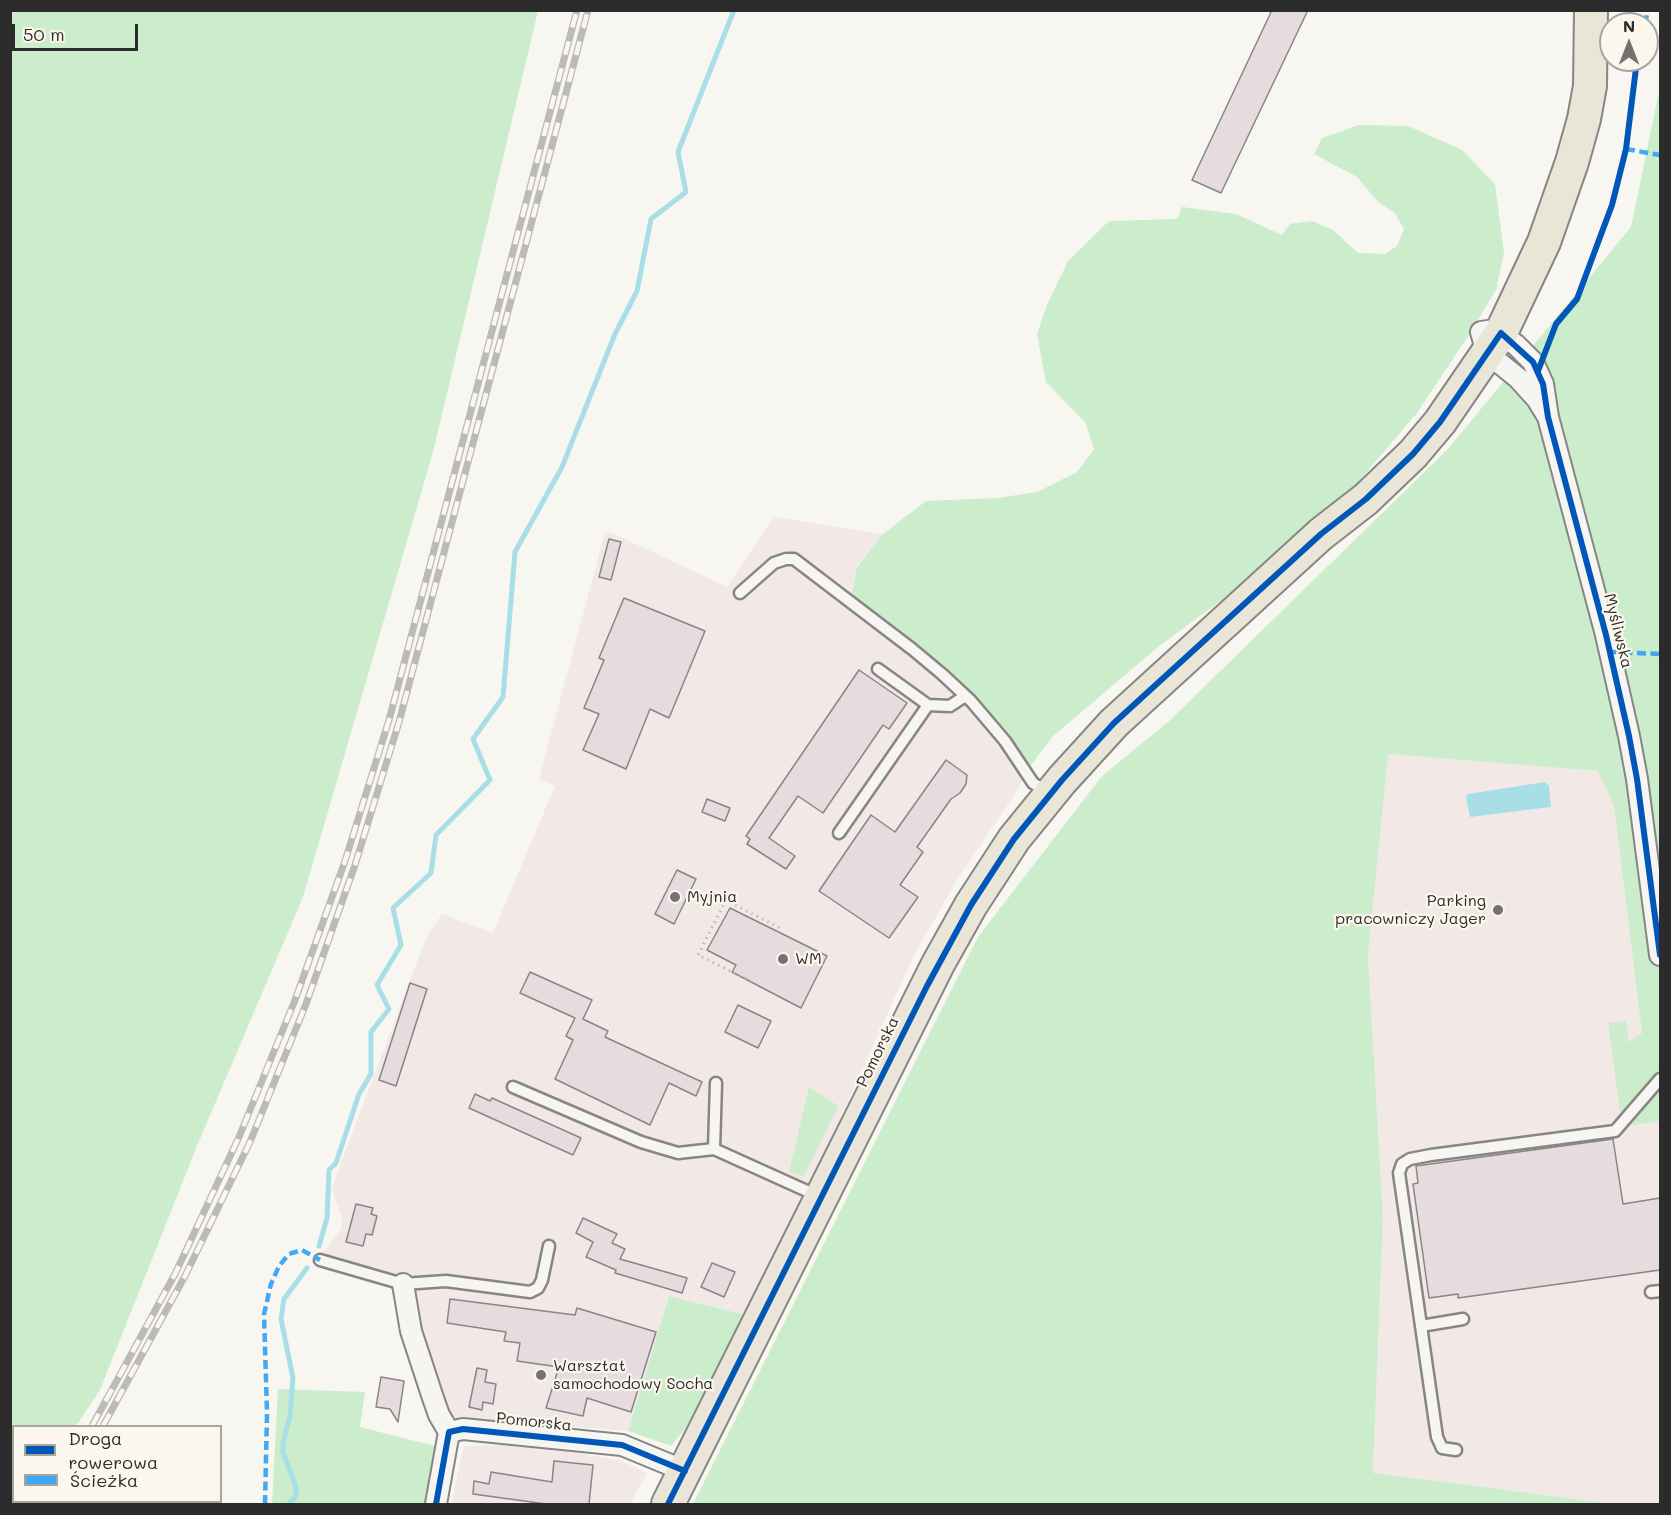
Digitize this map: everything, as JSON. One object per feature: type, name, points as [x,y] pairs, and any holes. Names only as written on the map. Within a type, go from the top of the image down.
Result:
[{"type":"main road","points":[[1490,340],[1562,143],[1590,10]]},
{"type":"main road","points":[[1490,340],[1544,242],[1572,162],[1590,86],[1592,27],[1590,10]]},
{"type":"main road","name":"Pomorska","points":[[668,1504],[960,924],[999,860],[1049,794],[1114,723],[1321,534],[1413,430],[1446,387],[1490,340]]},
{"type":"street","name":"Myśliwska","points":[[1490,340],[1533,362],[1543,384],[1548,417],[1606,635],[1629,736],[1660,955]]},
{"type":"street","points":[[404,1284],[411,1331],[439,1415],[449,1432],[436,1504]]},
{"type":"street","name":"Pomorska","points":[[449,1432],[463,1429],[622,1445],[685,1471]]},
{"type":"lane","points":[[740,593],[774,563],[794,559],[912,649],[965,696],[1005,741],[1033,783],[1049,794]]},
{"type":"lane","points":[[878,669],[928,705],[950,706],[965,696]]},
{"type":"lane","points":[[839,833],[928,705]]},
{"type":"lane","points":[[1456,1450],[1442,1448],[1437,1437],[1399,1173],[1402,1164],[1410,1159],[1431,1155],[1615,1131],[1660,1078]]},
{"type":"lane","points":[[714,1149],[716,1083]]},
{"type":"lane","points":[[513,1087],[641,1142],[666,1150],[678,1153],[714,1149],[821,1197]]},
{"type":"lane","points":[[321,1260],[404,1284],[446,1281],[530,1292],[538,1288],[542,1280],[549,1246]]},
{"type":"lane","points":[[1421,1326],[1462,1319]]},
{"type":"path","points":[[714,894],[780,928]]},
{"type":"path","points":[[726,900],[698,955],[753,982]]},
{"type":"shaded area","points":[[774,517],[883,534],[856,567],[851,597],[944,666],[976,698],[1011,740],[1029,768],[1017,791],[957,880],[913,957],[751,1316],[669,1296],[628,1431],[444,1417],[406,1280],[322,1254],[341,1229],[342,1218],[332,1190],[337,1173],[427,936],[442,914],[493,933],[555,786],[539,779],[604,536],[610,532],[727,587]]},
{"type":"shaded area","points":[[1388,754],[1599,771],[1614,806],[1642,1033],[1629,1042],[1626,1021],[1608,1024],[1623,1127],[1660,1121],[1660,1504],[1613,1504],[1373,1474],[1383,1217],[1368,955]]},
{"type":"shaded area","points":[[523,1445],[619,1460],[647,1473],[630,1504],[451,1504],[464,1446]]},
{"type":"green space","points":[[10,11],[538,11],[433,452],[303,897],[197,1146],[100,1390],[77,1425],[12,1425],[12,1503],[26,1503],[10,1504]]},
{"type":"green space","points":[[1660,87],[1660,1121],[1622,1127],[1608,1023],[1626,1021],[1629,1042],[1642,1033],[1614,806],[1598,771],[1388,754],[1368,955],[1383,1217],[1373,1473],[1613,1504],[693,1504],[978,937],[1102,776],[1168,722],[1447,450],[1631,227]]},
{"type":"green space","points":[[1359,125],[1408,126],[1462,150],[1495,184],[1504,253],[1496,290],[1417,413],[1358,482],[1249,580],[1158,647],[1052,737],[1029,768],[1011,740],[976,698],[944,666],[851,597],[857,567],[883,534],[926,501],[998,498],[1037,492],[1077,472],[1094,449],[1085,422],[1046,382],[1037,334],[1047,305],[1068,261],[1109,221],[1177,219],[1182,207],[1236,214],[1282,235],[1290,224],[1312,221],[1333,230],[1358,253],[1385,254],[1397,246],[1404,229],[1395,213],[1379,203],[1357,177],[1314,154],[1322,138]]},
{"type":"green space","points":[[809,1087],[838,1106],[804,1176],[789,1172]]},
{"type":"green space","points":[[669,1296],[751,1316],[685,1429],[671,1446],[628,1431]]},
{"type":"green space","points":[[278,1389],[365,1392],[360,1427],[435,1446],[426,1504],[272,1504]]},
{"type":"water","points":[[1545,782],[1549,786],[1551,807],[1470,817],[1466,797],[1468,794]]},
{"type":"building","points":[[1272,10],[1308,10],[1221,193],[1192,180]]},
{"type":"building","points":[[609,539],[621,542],[611,580],[599,577]]},
{"type":"building","points":[[624,598],[705,631],[669,718],[650,709],[626,769],[583,750],[599,714],[584,708],[604,660],[599,658]]},
{"type":"building","points":[[859,670],[907,703],[889,729],[883,725],[823,813],[798,796],[769,838],[795,856],[786,869],[747,844],[750,839],[746,836]]},
{"type":"building","points":[[946,760],[967,775],[966,784],[960,793],[951,799],[917,847],[923,852],[900,885],[918,897],[889,938],[819,891],[871,815],[895,832]]},
{"type":"building","points":[[707,799],[730,808],[725,821],[702,812]]},
{"type":"building","name":"Myjnia","points":[[677,870],[696,879],[674,924],[655,914]]},
{"type":"building","points":[[730,908],[827,956],[801,1008],[732,972],[736,965],[707,950]]},
{"type":"building","points":[[530,972],[592,1000],[583,1019],[608,1031],[605,1037],[702,1082],[696,1096],[669,1083],[650,1125],[555,1079],[573,1040],[566,1036],[575,1018],[520,993]]},
{"type":"building","points":[[410,983],[427,989],[396,1086],[379,1080]]},
{"type":"building","points":[[738,1005],[771,1021],[758,1048],[725,1032]]},
{"type":"building","points":[[475,1094],[490,1101],[492,1098],[581,1138],[573,1155],[469,1108]]},
{"type":"building","points":[[1613,1139],[1623,1204],[1660,1198],[1660,1270],[1458,1298],[1458,1294],[1429,1298],[1413,1184],[1418,1183],[1416,1166]]},
{"type":"building","points":[[356,1204],[373,1208],[371,1214],[377,1216],[372,1235],[366,1234],[363,1246],[346,1242]]},
{"type":"building","points":[[583,1218],[617,1234],[612,1243],[625,1249],[620,1259],[687,1278],[682,1293],[615,1273],[616,1270],[586,1257],[593,1242],[576,1233]]},
{"type":"building","points":[[712,1263],[735,1272],[724,1297],[701,1287]]},
{"type":"building","points":[[450,1299],[575,1315],[577,1308],[656,1332],[631,1412],[587,1398],[583,1416],[546,1408],[559,1367],[517,1361],[520,1343],[504,1341],[506,1332],[447,1323]]},
{"type":"building","points":[[477,1368],[487,1370],[485,1382],[496,1384],[493,1404],[483,1402],[482,1410],[469,1407]]},
{"type":"building","points":[[381,1377],[404,1381],[398,1422],[390,1409],[376,1407]]},
{"type":"building","points":[[554,1461],[593,1465],[589,1504],[546,1504],[473,1494],[474,1481],[489,1484],[491,1472],[552,1482]]},
{"type":"waterway","points":[[319,1246],[327,1218],[329,1170],[336,1163],[359,1094],[371,1074],[371,1032],[389,1009],[377,985],[401,945],[393,908],[431,873],[436,835],[490,780],[473,739],[503,697],[515,552],[562,467],[615,334],[637,291],[651,219],[686,192],[678,152],[734,10]]},
{"type":"waterway","points":[[289,1504],[296,1496],[296,1487],[283,1452],[283,1443],[290,1415],[293,1378],[281,1319],[284,1299],[307,1268]]},
{"type":"railway","points":[[93,1425],[175,1274],[239,1137],[295,1000],[345,861],[389,720],[577,10]]},
{"type":"railway","points":[[104,1425],[185,1276],[250,1142],[306,1004],[355,865],[399,722],[588,10]]},
{"type":"marked path","points":[[1626,149],[1660,155]]},
{"type":"marked path","points":[[1610,652],[1660,654]]},
{"type":"marked path","points":[[265,1504],[267,1413],[264,1314],[271,1284],[279,1266],[289,1254],[302,1250],[320,1260]]},
{"type":"cycle path","points":[[1538,371],[1556,324],[1577,299],[1612,205],[1626,149],[1636,72]]},
{"type":"cycle path","points":[[668,1504],[927,986],[971,905],[1014,839],[1062,780],[1114,723],[1321,534],[1366,499],[1413,454],[1440,422],[1501,333],[1533,362],[1543,384],[1548,417],[1606,635],[1629,736],[1637,779],[1660,955]]},
{"type":"cycle path","points":[[436,1504],[449,1432],[463,1429],[622,1445],[685,1471]]},
{"type":"place","name":"Myjnia","points":[[675,897]]},
{"type":"place","name":"Parking pracowniczy Jager","points":[[1498,910]]},
{"type":"place","name":"WM","points":[[783,959]]},
{"type":"place","name":"Warsztat samochodowy Socha","points":[[541,1375]]}]
